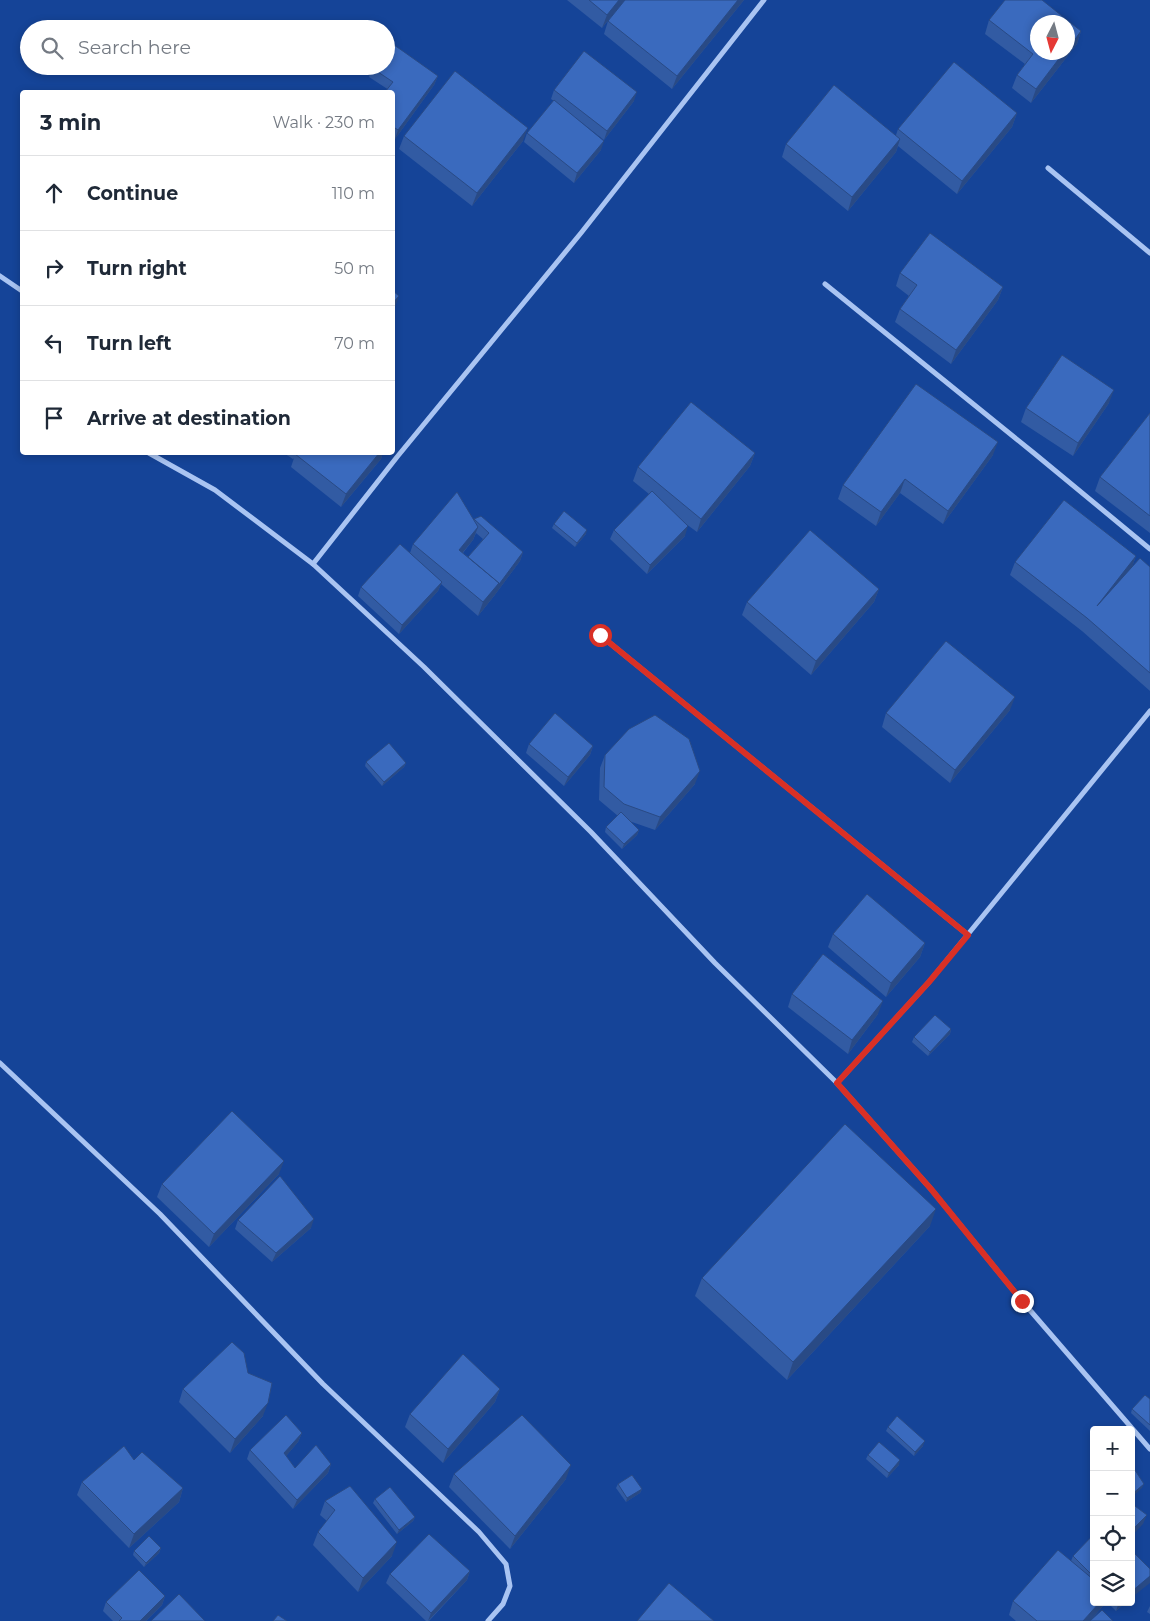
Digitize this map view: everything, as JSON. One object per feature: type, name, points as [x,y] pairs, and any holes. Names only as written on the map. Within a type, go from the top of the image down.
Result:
[{"type":"street","points":[[313,564],[397,457],[582,233],[764,0]]},
{"type":"street","points":[[1048,168],[1150,253]]},
{"type":"street","points":[[0,276],[20,290]]},
{"type":"street","points":[[825,284],[1036,454],[1150,549]]},
{"type":"street","points":[[152,455],[215,490],[313,564],[424,667],[591,832],[715,964],[837,1083],[931,1189],[1022,1301],[1150,1449]]},
{"type":"street","points":[[600,635],[968,935]]},
{"type":"street","points":[[837,1083],[929,982],[1150,712]]},
{"type":"street","points":[[0,1063],[160,1214],[323,1384],[479,1532],[506,1564],[510,1586],[503,1604],[488,1621]]},
{"type":"building","points":[[589,0],[619,0],[607,15]]},
{"type":"building","points":[[625,0],[738,0],[677,76],[608,21]]},
{"type":"building","points":[[1005,0],[1042,0],[1061,15],[1030,15],[1030,52],[989,20]]},
{"type":"building","points":[[1075,26],[1081,31],[1075,39]]},
{"type":"building","points":[[395,46],[438,76],[398,130],[395,128],[395,90],[387,90],[393,82],[382,75],[395,75]]},
{"type":"building","points":[[584,51],[637,92],[607,131],[554,90]]},
{"type":"building","points":[[1030,58],[1030,60],[1058,60],[1036,89],[1017,75]]},
{"type":"building","points":[[954,62],[1017,113],[962,181],[898,129]]},
{"type":"building","points":[[455,71],[528,128],[477,193],[404,136]]},
{"type":"building","points":[[834,85],[900,139],[852,197],[786,144]]},
{"type":"building","points":[[554,100],[604,141],[577,173],[527,133]]},
{"type":"building","points":[[930,233],[1003,287],[956,350],[900,309],[917,285],[900,273]]},
{"type":"building","points":[[395,293],[399,296],[395,301]]},
{"type":"building","points":[[1062,355],[1114,390],[1078,443],[1026,408]]},
{"type":"building","points":[[916,384],[998,442],[948,511],[905,479],[881,512],[843,485]]},
{"type":"building","points":[[691,402],[755,453],[701,519],[638,467]]},
{"type":"building","points":[[1150,413],[1150,516],[1100,477]]},
{"type":"building","points":[[296,455],[378,455],[346,494]]},
{"type":"building","points":[[652,491],[688,526],[650,565],[614,530]]},
{"type":"building","points":[[457,492],[478,527],[459,550],[499,583],[483,602],[413,544]]},
{"type":"building","points":[[1064,500],[1136,556],[1097,606],[1140,558],[1150,567],[1150,673],[1087,618],[1015,562]]},
{"type":"building","points":[[564,511],[587,530],[577,543],[554,524]]},
{"type":"building","points":[[481,516],[523,552],[497,587],[499,583],[468,557],[489,533],[474,519]]},
{"type":"building","points":[[810,530],[879,589],[816,661],[747,602]]},
{"type":"building","points":[[400,544],[442,582],[402,625],[361,587]]},
{"type":"building","points":[[946,641],[1015,697],[955,770],[886,713]]},
{"type":"building","points":[[555,713],[593,746],[568,777],[529,744]]},
{"type":"building","points":[[655,715],[689,739],[700,771],[660,817],[624,804],[604,787],[605,755],[629,729]]},
{"type":"building","points":[[389,743],[406,763],[384,782],[366,762]]},
{"type":"building","points":[[621,812],[639,830],[624,844],[606,827]]},
{"type":"building","points":[[867,894],[925,943],[891,983],[833,934]]},
{"type":"building","points":[[823,954],[883,1001],[852,1040],[792,994]]},
{"type":"building","points":[[935,1015],[951,1029],[930,1052],[914,1037]]},
{"type":"building","points":[[232,1111],[284,1161],[214,1234],[162,1184]]},
{"type":"building","points":[[845,1124],[936,1209],[793,1362],[702,1278]]},
{"type":"building","points":[[280,1176],[314,1219],[276,1253],[238,1220]]},
{"type":"building","points":[[232,1342],[244,1353],[248,1373],[272,1383],[268,1403],[235,1439],[183,1389]]},
{"type":"building","points":[[463,1354],[500,1389],[448,1449],[410,1414]]},
{"type":"building","points":[[1145,1395],[1150,1399],[1150,1425],[1132,1409]]},
{"type":"building","points":[[286,1415],[302,1433],[284,1453],[295,1468],[316,1445],[331,1464],[297,1500],[250,1450]]},
{"type":"building","points":[[522,1415],[571,1465],[515,1536],[454,1474]]},
{"type":"building","points":[[897,1416],[925,1441],[915,1452],[888,1427]]},
{"type":"building","points":[[879,1442],[900,1460],[889,1473],[868,1455]]},
{"type":"building","points":[[124,1446],[134,1460],[142,1452],[183,1488],[134,1534],[82,1482]]},
{"type":"building","points":[[1135,1470],[1144,1484],[1135,1492]]},
{"type":"building","points":[[632,1475],[642,1489],[627,1498],[618,1484]]},
{"type":"building","points":[[350,1486],[397,1542],[363,1578],[318,1532],[335,1510],[325,1501]]},
{"type":"building","points":[[390,1487],[415,1517],[399,1530],[375,1499]]},
{"type":"building","points":[[1135,1506],[1147,1515],[1135,1527]]},
{"type":"building","points":[[429,1534],[470,1571],[431,1613],[390,1574]]},
{"type":"building","points":[[149,1536],[161,1548],[146,1563],[134,1551]]},
{"type":"building","points":[[1090,1538],[1090,1573],[1073,1556]]},
{"type":"building","points":[[1058,1550],[1090,1577],[1090,1606],[1096,1606],[1083,1621],[1037,1621],[1013,1601]]},
{"type":"building","points":[[1135,1554],[1150,1569],[1150,1576],[1135,1589]]},
{"type":"building","points":[[139,1570],[165,1596],[140,1621],[119,1621],[122,1618],[106,1602]]},
{"type":"building","points":[[669,1583],[714,1621],[637,1621]]},
{"type":"building","points":[[179,1594],[205,1621],[151,1621]]},
{"type":"building","points":[[1102,1610],[1113,1621],[1090,1621]]},
{"type":"building","points":[[278,1615],[287,1621],[273,1621]]},
{"type":"route","points":[[600,635],[968,935],[929,982],[837,1083],[931,1189],[1022,1301]]}]
